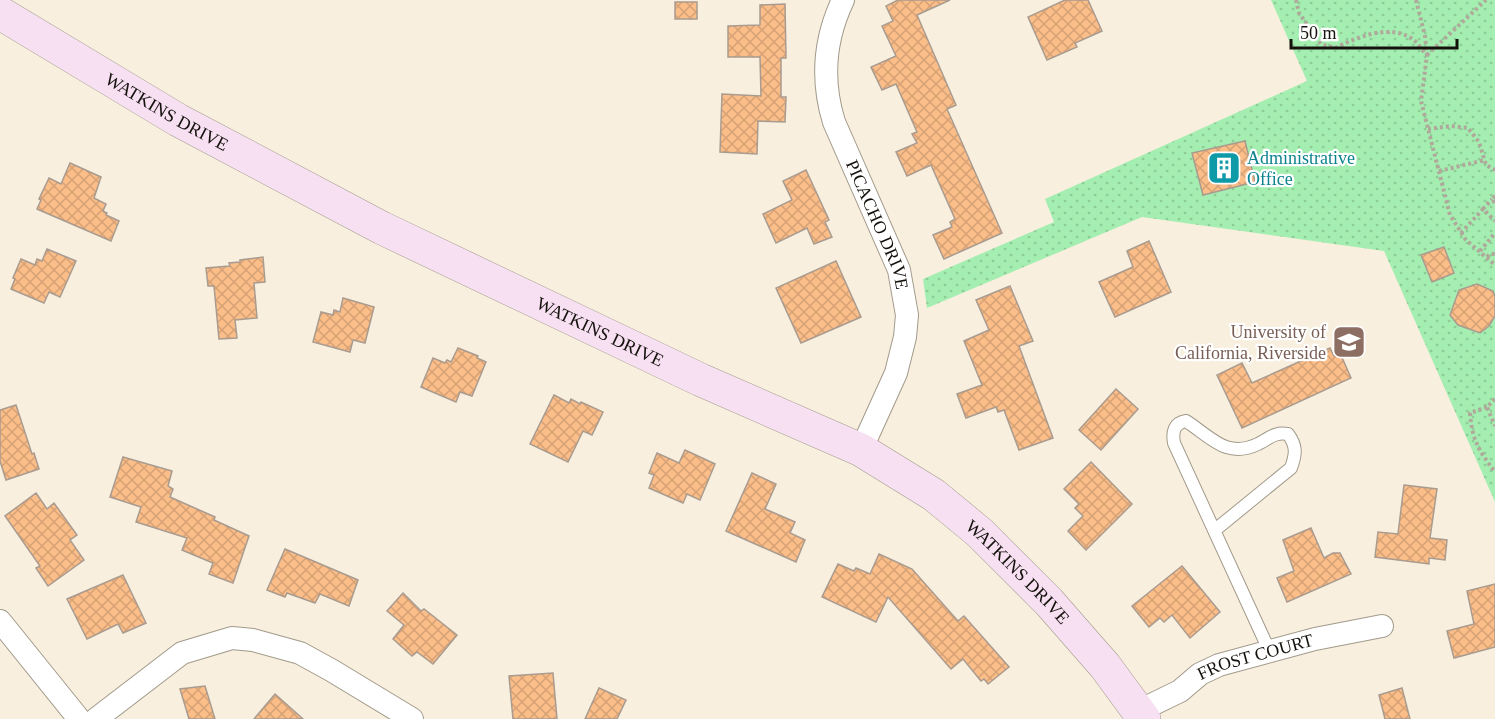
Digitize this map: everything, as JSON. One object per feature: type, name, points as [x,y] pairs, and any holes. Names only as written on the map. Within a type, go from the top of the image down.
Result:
[{"type":"main road","name":"WATKINS DRIVE","points":[[2,23],[178,120],[382,228],[701,380],[861,450],[934,495],[980,533],[1049,602],[1105,666],[1142,715]]},
{"type":"street","name":"PICACHO DRIVE","points":[[843,0],[832,27],[825,62],[829,107],[899,270],[907,315],[905,337],[896,373],[861,450]]},
{"type":"street","points":[[0,621],[79,719]]},
{"type":"street","name":"FROST COURT","points":[[1142,715],[1180,691],[1200,674],[1219,665],[1269,650],[1382,626]]},
{"type":"street","points":[[96,719],[182,653],[232,638],[253,640],[300,653],[412,719]]},
{"type":"lane","points":[[1215,530],[1291,468],[1296,455],[1295,443],[1288,434],[1272,434],[1258,444],[1239,450],[1222,448],[1186,421],[1180,422],[1174,428],[1173,434],[1174,443],[1269,650]]},
{"type":"path","points":[[1296,0],[1299,13],[1321,44],[1335,48],[1361,35],[1395,32],[1414,40],[1427,55]]},
{"type":"path","points":[[1416,0],[1427,55],[1421,101],[1450,215],[1466,240],[1480,251],[1492,254],[1495,265]]},
{"type":"path","points":[[1427,55],[1486,0]]},
{"type":"path","points":[[1428,129],[1451,126],[1468,128],[1479,142],[1486,165],[1495,170]]},
{"type":"path","points":[[1439,171],[1485,160]]},
{"type":"path","points":[[1461,233],[1494,199]]},
{"type":"path","points":[[1483,209],[1495,221],[1495,226]]},
{"type":"path","points":[[1480,251],[1495,232]]},
{"type":"path","points":[[1495,399],[1487,407],[1470,413],[1478,450],[1495,472]]},
{"type":"path","points":[[1487,407],[1495,426]]},
{"type":"green space","points":[[1271,0],[1495,0],[1495,502],[1384,251],[1142,217],[927,308],[923,279],[1054,222],[1045,199],[1307,81]]},
{"type":"building","points":[[898,0],[950,0],[917,15],[956,105],[947,109],[1002,233],[944,259],[933,235],[952,227],[950,222],[955,219],[931,165],[907,176],[896,152],[917,143],[912,134],[917,132],[896,84],[882,90],[871,67],[896,56],[882,26],[893,21],[886,6]]},
{"type":"building","points":[[1065,0],[1088,0],[1102,31],[1075,43],[1077,47],[1047,60],[1028,17]]},
{"type":"building","points":[[675,2],[697,2],[697,19],[675,19]]},
{"type":"building","points":[[785,4],[786,58],[781,58],[781,97],[786,97],[785,122],[758,121],[757,154],[720,152],[722,94],[761,96],[760,57],[728,57],[728,26],[760,25],[760,5]]},
{"type":"building","name":"Administrative Office","points":[[1245,141],[1255,182],[1203,195],[1192,153]]},
{"type":"building","points":[[70,163],[101,177],[94,198],[106,204],[103,211],[107,213],[106,215],[119,221],[111,241],[37,209],[49,178],[61,184]]},
{"type":"building","points":[[806,170],[829,220],[825,222],[832,237],[814,244],[807,228],[776,243],[763,214],[792,200],[783,181]]},
{"type":"building","points":[[1149,241],[1171,292],[1115,317],[1099,282],[1133,267],[1127,251]]},
{"type":"building","points":[[1444,247],[1454,273],[1432,282],[1421,255]]},
{"type":"building","points":[[47,249],[76,261],[60,297],[49,292],[44,303],[11,289],[21,259],[35,265],[37,259],[42,261]]},
{"type":"building","points":[[263,257],[265,282],[254,283],[257,318],[235,320],[237,338],[219,339],[214,286],[208,286],[206,268],[230,266],[229,263]]},
{"type":"building","points":[[836,261],[861,317],[801,343],[776,288]]},
{"type":"building","points":[[1477,284],[1493,291],[1495,296],[1495,316],[1489,326],[1480,333],[1458,325],[1450,315],[1459,290]]},
{"type":"building","points":[[1010,286],[1033,341],[1019,346],[1053,438],[1019,450],[1004,410],[998,412],[996,407],[966,418],[957,394],[982,385],[964,341],[989,330],[976,300]]},
{"type":"building","points":[[343,298],[374,307],[365,343],[353,340],[350,352],[313,342],[321,312],[333,315],[334,310],[340,312]]},
{"type":"building","points":[[458,348],[486,362],[472,396],[460,392],[456,402],[421,387],[433,358],[445,363],[447,360],[451,362]]},
{"type":"building","points":[[1330,348],[1334,356],[1340,353],[1351,378],[1242,428],[1217,375],[1242,363],[1252,383]]},
{"type":"building","points":[[1116,389],[1138,409],[1101,450],[1079,430]]},
{"type":"building","points":[[554,395],[569,403],[571,399],[603,412],[592,435],[583,431],[568,462],[530,444]]},
{"type":"building","points":[[16,405],[39,469],[6,480],[0,461],[0,410]]},
{"type":"building","points":[[685,450],[715,464],[700,500],[687,494],[683,503],[649,488],[654,475],[649,473],[657,453],[679,463]]},
{"type":"building","points":[[123,457],[172,471],[168,486],[173,489],[170,497],[215,517],[214,520],[249,536],[233,583],[209,574],[213,563],[182,550],[187,538],[136,522],[141,507],[110,497]]},
{"type":"building","points":[[1091,462],[1132,504],[1086,550],[1068,531],[1083,516],[1075,508],[1079,504],[1064,489]]},
{"type":"building","points":[[752,473],[776,484],[765,509],[795,522],[790,533],[805,540],[796,562],[726,531]]},
{"type":"building","points":[[1404,485],[1437,489],[1430,538],[1447,540],[1445,560],[1429,558],[1429,564],[1375,557],[1378,532],[1398,534]]},
{"type":"building","points":[[36,493],[47,509],[54,503],[77,535],[70,540],[84,560],[48,586],[36,568],[40,566],[5,516]]},
{"type":"building","points":[[1311,528],[1324,558],[1333,553],[1340,553],[1351,574],[1287,602],[1277,578],[1294,571],[1283,540]]},
{"type":"building","points":[[285,549],[358,580],[349,606],[320,594],[315,603],[287,593],[285,597],[267,590]]},
{"type":"building","points":[[879,554],[912,569],[958,621],[964,616],[1009,667],[988,684],[984,679],[981,681],[963,659],[951,669],[888,597],[876,622],[822,597],[838,564],[854,571],[856,568],[870,574]]},
{"type":"building","points":[[1182,566],[1220,612],[1190,638],[1172,615],[1164,622],[1160,618],[1149,627],[1132,606]]},
{"type":"building","points":[[123,575],[146,623],[123,633],[118,624],[87,639],[67,599]]},
{"type":"building","points":[[1495,584],[1495,647],[1454,658],[1447,631],[1474,624],[1467,591]]},
{"type":"building","points":[[403,593],[421,611],[424,609],[457,635],[433,664],[417,652],[412,656],[393,639],[404,625],[387,611]]},
{"type":"building","points":[[553,673],[557,719],[513,719],[509,676]]},
{"type":"building","points":[[205,686],[215,719],[189,719],[180,689]]},
{"type":"building","points":[[599,688],[626,700],[617,719],[585,719]]},
{"type":"building","points":[[1402,688],[1410,719],[1385,719],[1379,695]]},
{"type":"building","points":[[275,694],[303,719],[254,719]]},
{"type":"place","name":"Administrative Office","points":[[1224,168]]},
{"type":"place","name":"University of California, Riverside","points":[[1349,342]]}]
